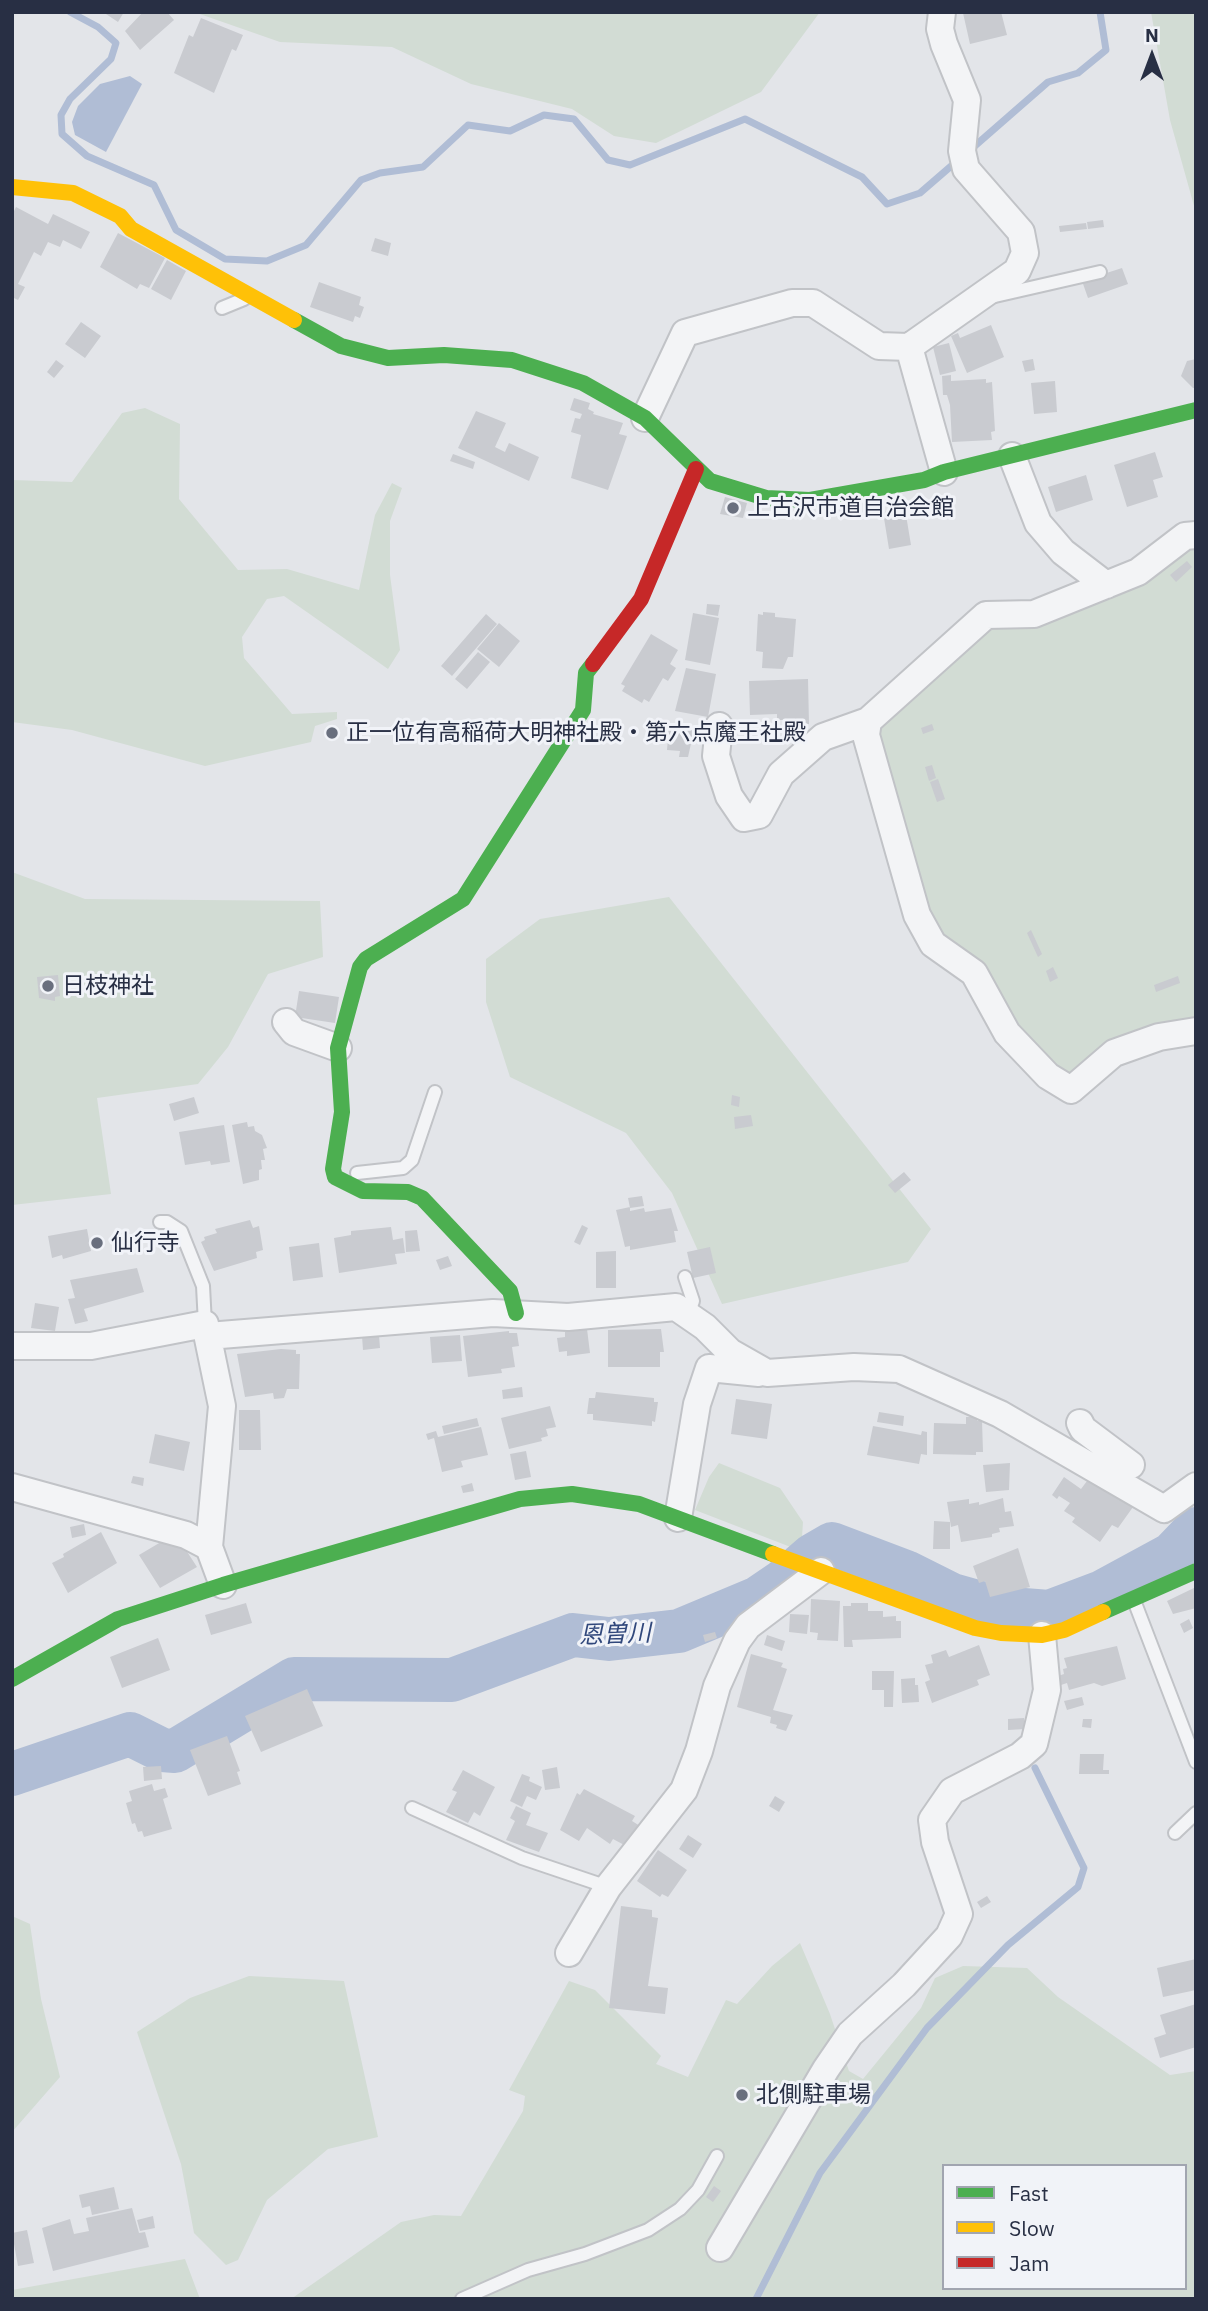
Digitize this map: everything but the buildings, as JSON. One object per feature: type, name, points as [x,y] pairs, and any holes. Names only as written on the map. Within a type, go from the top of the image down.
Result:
[{"type":"street","points":[[645,418],[685,333],[792,303],[813,303],[879,346],[909,347],[1017,271],[1025,253],[1021,232],[974,182],[964,160],[967,100],[944,44],[940,29],[942,12]]},
{"type":"street","points":[[12,187],[73,194],[120,216],[131,229],[341,346],[388,358],[444,355],[512,360],[583,383],[645,418],[710,481],[747,495],[810,500],[924,480],[944,472],[1196,410]]},
{"type":"street","points":[[909,347],[944,472]]},
{"type":"street","points":[[1012,456],[1038,523],[1063,552],[1106,585]]},
{"type":"street","points":[[516,1314],[510,1291],[422,1198],[408,1192],[353,1188],[335,1177],[329,1167],[342,1112],[338,1048],[360,967],[366,959],[463,899],[583,710],[586,673],[640,598],[696,469]]},
{"type":"street","points":[[719,726],[716,756],[729,796],[744,818],[760,815],[780,774],[823,737],[868,721],[986,615],[1034,614],[1138,572],[1185,536],[1196,535]]},
{"type":"street","points":[[868,721],[866,735],[917,915],[933,944],[974,973],[1007,1033],[1071,1099],[1114,1053],[1159,1037],[1196,1031]]},
{"type":"street","points":[[286,1022],[294,1032],[338,1048]]},
{"type":"street","points":[[12,1346],[91,1346],[206,1330],[493,1313],[568,1317],[667,1306],[676,1307],[688,1315],[730,1352],[767,1373]]},
{"type":"street","points":[[206,1330],[222,1406],[209,1547],[223,1585]]},
{"type":"street","points":[[678,1518],[697,1404],[709,1368],[767,1373],[854,1367],[899,1369],[1000,1414],[1164,1509],[1196,1486]]},
{"type":"street","points":[[1080,1423],[1083,1429],[1131,1465]]},
{"type":"street","points":[[12,1487],[186,1535],[209,1547]]},
{"type":"street","points":[[12,1679],[118,1619],[223,1585],[520,1499],[572,1494],[639,1504],[975,1628],[1042,1635],[1085,1623],[1196,1572]]},
{"type":"street","points":[[569,1953],[608,1887],[684,1790],[699,1751],[717,1686],[737,1640],[808,1566]]},
{"type":"street","points":[[720,2249],[826,2069],[850,2034],[904,1985],[949,1936],[959,1914],[935,1842],[932,1820],[952,1791],[1020,1756],[1034,1744],[1047,1690],[1042,1635]]},
{"type":"lane","points":[[974,301],[1100,272]]},
{"type":"lane","points":[[222,308],[251,296]]},
{"type":"lane","points":[[329,1167],[367,1174],[403,1168],[412,1160],[435,1092]]},
{"type":"lane","points":[[160,1222],[167,1222],[181,1231],[203,1286],[206,1330]]},
{"type":"lane","points":[[685,1277],[693,1301],[688,1315]]},
{"type":"lane","points":[[1134,1600],[1196,1762]]},
{"type":"lane","points":[[412,1808],[522,1858],[608,1887]]},
{"type":"lane","points":[[1175,1833],[1196,1813]]},
{"type":"lane","points":[[462,2299],[528,2270],[585,2254],[648,2230],[680,2209],[698,2190],[717,2156]]},
{"type":"shaded area","points":[[194,12],[820,12],[761,92],[656,143],[614,136],[572,109],[471,84],[392,47],[280,42]]},
{"type":"shaded area","points":[[1151,12],[1196,12],[1196,213],[1170,120]]},
{"type":"shaded area","points":[[145,408],[180,424],[179,499],[238,570],[287,569],[359,590],[375,515],[392,483],[402,488],[390,521],[390,575],[400,650],[388,669],[284,596],[267,599],[242,637],[244,658],[292,714],[337,712],[337,719],[315,726],[311,742],[205,766],[72,730],[12,722],[12,480],[72,482],[122,413]]},
{"type":"shaded area","points":[[1184,545],[1196,546],[1196,1023],[1064,1079],[938,938],[914,881],[878,732],[879,720],[994,625]]},
{"type":"shaded area","points":[[12,872],[85,899],[320,901],[323,957],[268,974],[228,1047],[198,1084],[97,1098],[111,1194],[12,1205]]},
{"type":"shaded area","points":[[669,897],[931,1229],[908,1262],[722,1304],[672,1193],[626,1133],[510,1077],[486,1002],[486,959],[540,919]]},
{"type":"shaded area","points":[[719,1463],[780,1488],[803,1522],[801,1551],[695,1510],[709,1477]]},
{"type":"shaded area","points":[[12,1916],[30,1924],[41,1999],[60,2077],[12,2132]]},
{"type":"shaded area","points":[[800,1943],[830,2014],[849,2071],[863,2079],[921,2008],[935,1978],[963,1966],[1027,1968],[1058,1997],[1170,2075],[1196,2071],[1196,2299],[291,2299],[401,2222],[434,2215],[461,2216],[523,2111],[525,2096],[509,2090],[569,1981],[595,1990],[661,2056],[656,2064],[688,2077],[726,2000],[737,2004],[772,1966]]},
{"type":"shaded area","points":[[249,1976],[344,1981],[378,2137],[328,2149],[267,2200],[238,2260],[226,2265],[194,2233],[181,2164],[137,2032],[190,1998]]},
{"type":"shaded area","points":[[185,2259],[200,2299],[12,2299],[12,2290]]},
{"type":"water","points":[[130,76],[142,84],[106,152],[75,135],[72,122],[78,106],[100,84]]},
{"type":"waterway","points":[[70,12],[98,27],[116,43],[111,59],[70,99],[61,115],[62,134],[87,156],[154,185],[176,230],[225,259],[267,261],[306,245],[361,180],[380,173],[423,167],[468,125],[510,131],[544,115],[574,119],[608,160],[630,165],[745,119],[862,177],[887,204],[920,193],[957,161]]},
{"type":"waterway","points":[[969,151],[1048,82],[1078,73],[1106,50],[1100,12]]},
{"type":"waterway","name":"恩曽川","points":[[12,1774],[130,1734],[162,1750],[175,1751],[294,1679],[452,1680],[573,1635],[609,1639],[679,1631],[758,1598],[813,1555],[832,1544],[906,1572],[952,1595],[998,1608],[1049,1612],[1102,1592],[1172,1554],[1196,1529]]},
{"type":"waterway","points":[[756,2299],[820,2173],[927,2028],[1008,1945],[1078,1887],[1084,1868],[1035,1768]]},
{"type":"traffic: fast","points":[[294,320],[341,346],[388,358],[444,355],[512,360],[583,383],[645,418],[710,481],[766,498],[810,500],[924,480],[944,472],[1196,410]]},
{"type":"traffic: fast","points":[[516,1313],[510,1291],[422,1198],[408,1192],[363,1191],[335,1177],[333,1169],[342,1112],[338,1048],[360,967],[366,959],[463,899],[583,710],[586,673],[593,664]]},
{"type":"traffic: fast","points":[[12,1679],[118,1619],[223,1585],[520,1499],[572,1494],[639,1504],[773,1554]]},
{"type":"traffic: fast","points":[[1103,1612],[1196,1571]]},
{"type":"traffic: slow","points":[[12,187],[73,193],[120,216],[131,229],[294,320]]},
{"type":"traffic: slow","points":[[773,1554],[975,1628],[1001,1633],[1042,1635],[1064,1630],[1103,1612]]},
{"type":"traffic: jam","points":[[593,664],[641,599],[696,469]]},
{"type":"place","name":"上古沢市道自治会館","points":[[733,508]]},
{"type":"place","name":"正一位有高稲荷大明神社殿・第六点魔王社殿","points":[[332,733]]},
{"type":"place","name":"日枝神社","points":[[48,986]]},
{"type":"place","name":"仙行寺","points":[[97,1243]]},
{"type":"place","name":"北側駐車場","points":[[742,2095]]}]
